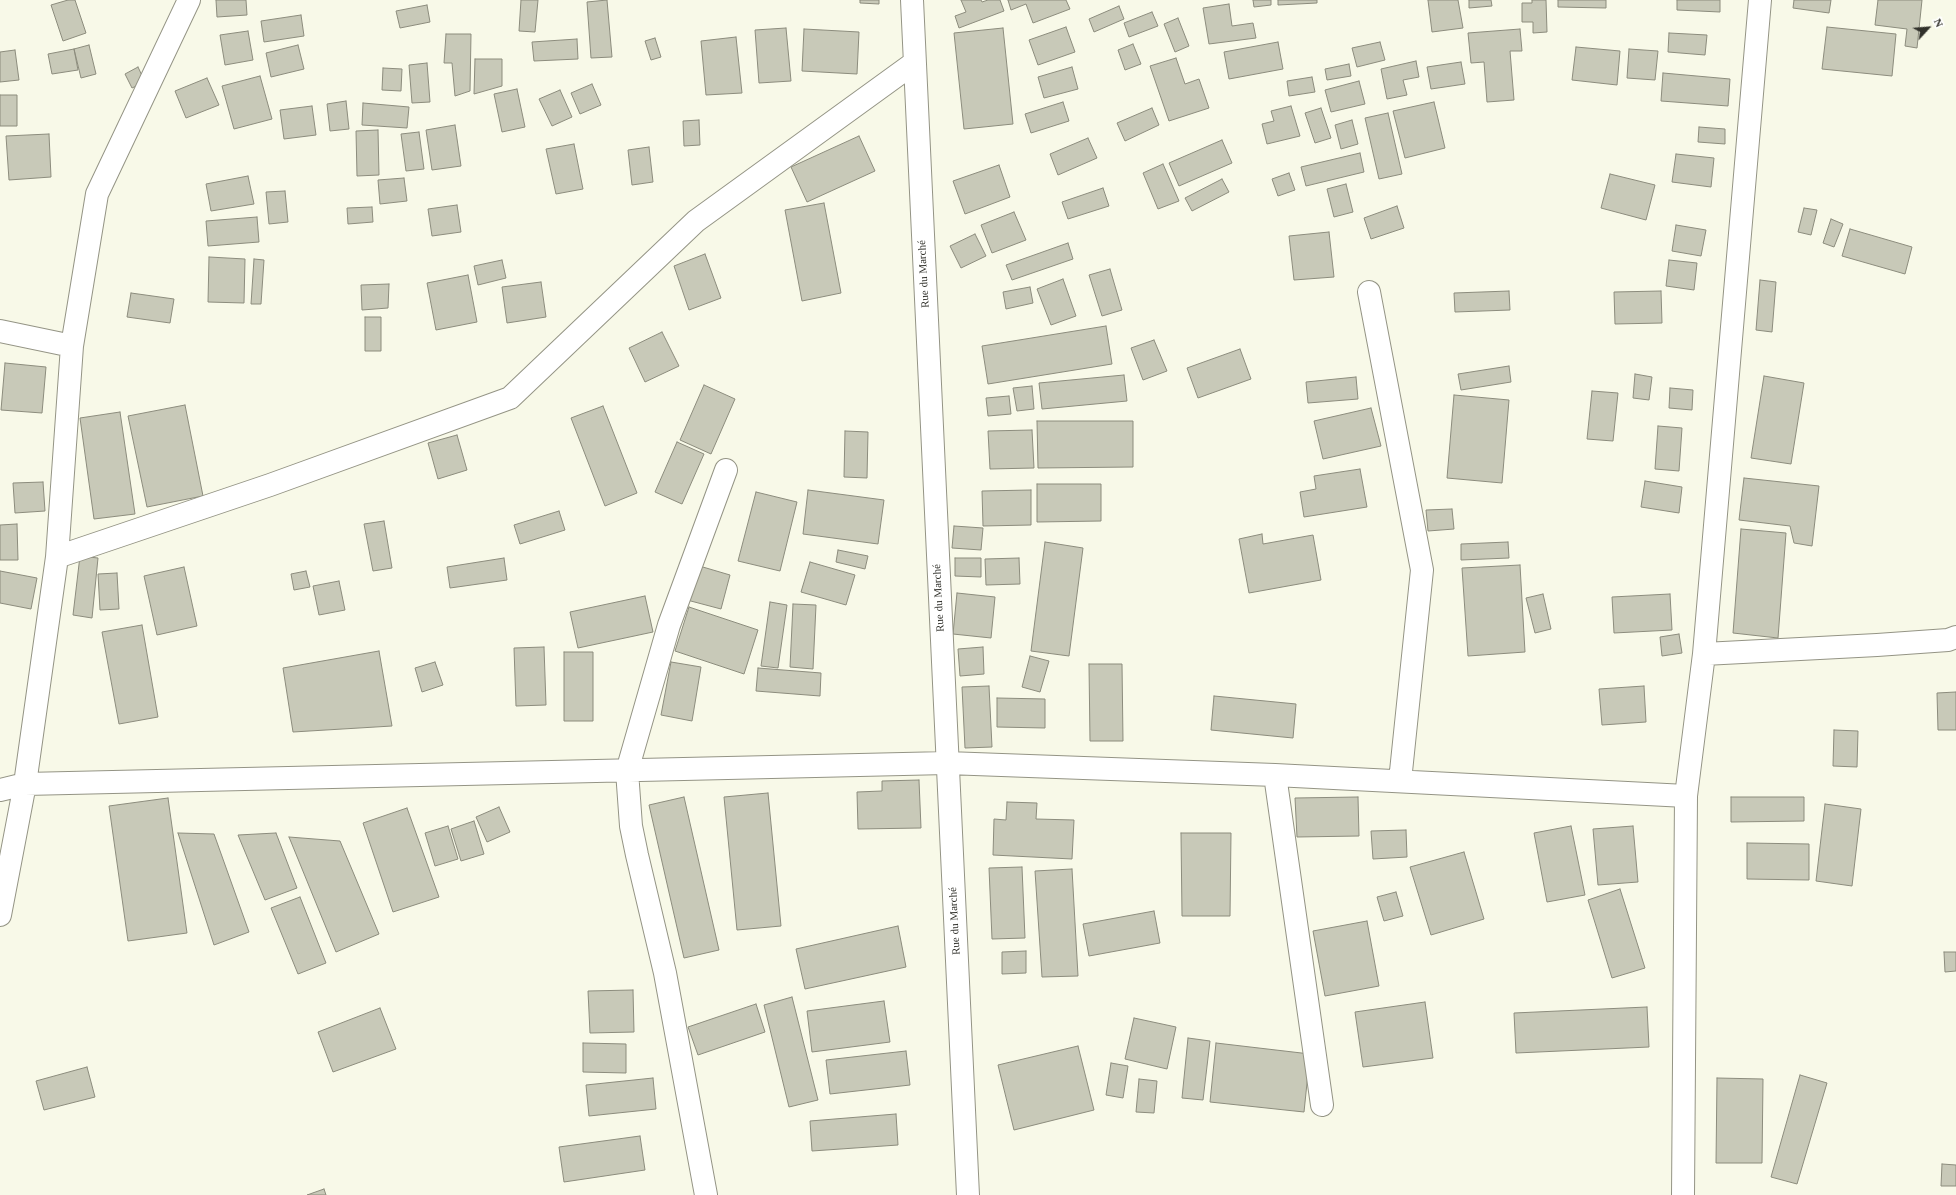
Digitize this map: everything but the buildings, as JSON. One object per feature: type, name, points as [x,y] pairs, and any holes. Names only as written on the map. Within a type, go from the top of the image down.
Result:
[{"type":"street","points":[[0,915],[25,784],[57,557],[72,346],[97,194],[189,0]]},
{"type":"street","name":"Rue du Marché","points":[[912,0],[968,1195]]},
{"type":"street","points":[[1683,1195],[1686,796],[1704,654],[1760,0]]},
{"type":"street","points":[[57,557],[270,485],[510,398],[696,221],[914,63]]},
{"type":"street","points":[[1369,292],[1422,570],[1400,781]]},
{"type":"street","points":[[0,331],[72,346]]},
{"type":"street","points":[[706,1195],[665,973],[636,855],[631,826],[627,771],[669,625],[726,470]]},
{"type":"street","points":[[1704,654],[1877,645],[1948,640],[1956,637]]},
{"type":"street","points":[[0,790],[25,784],[947,763],[1275,775],[1686,796]]},
{"type":"street","points":[[1275,775],[1322,1105]]}]
